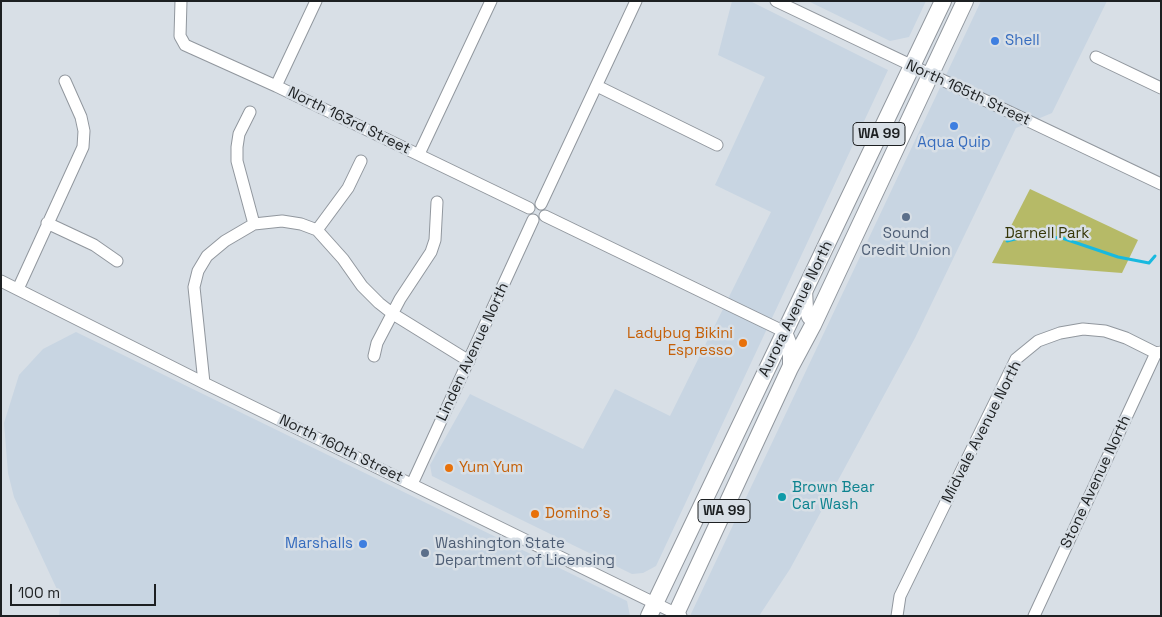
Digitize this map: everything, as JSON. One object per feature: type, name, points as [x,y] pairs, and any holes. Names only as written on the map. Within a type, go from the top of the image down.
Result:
[{"type":"highway","name":"Aurora Avenue North","points":[[652,609],[943,1]]},
{"type":"highway","name":"Aurora Avenue North","points":[[677,615],[790,368],[814,322],[965,1]]},
{"type":"main road","points":[[805,290],[806,309],[809,317],[814,322]]},
{"type":"main road","points":[[784,332],[788,336],[790,345],[790,368]]},
{"type":"street","name":"North 163rd Street","points":[[181,1],[180,36],[185,45],[276,86],[529,208]]},
{"type":"street","points":[[276,86],[316,1]]},
{"type":"street","points":[[419,154],[491,1]]},
{"type":"street","points":[[541,204],[636,1]]},
{"type":"street","name":"North 165th Street","points":[[776,1],[1161,184]]},
{"type":"street","points":[[1096,58],[1161,88]]},
{"type":"street","points":[[18,289],[83,147],[84,131],[82,117],[65,81]]},
{"type":"street","points":[[597,86],[717,146]]},
{"type":"street","points":[[250,112],[239,134],[236,147],[237,161],[254,224]]},
{"type":"street","points":[[317,230],[348,188],[362,161]]},
{"type":"street","points":[[374,356],[376,343],[400,299],[430,252],[435,240],[437,202]]},
{"type":"street","points":[[534,204],[541,204],[546,209],[545,216],[540,220],[533,220],[529,215],[529,208],[534,204]]},
{"type":"street","points":[[545,216],[784,332]]},
{"type":"street","name":"Linden Avenue North","points":[[412,484],[533,220]]},
{"type":"street","points":[[204,383],[194,287],[198,271],[207,256],[225,240],[254,224],[282,222],[301,224],[317,230],[344,259],[362,286],[393,314],[469,361]]},
{"type":"street","points":[[48,223],[94,245],[117,261]]},
{"type":"street","name":"North 160th Street","points":[[1,281],[204,383],[412,484],[652,609],[677,615]]},
{"type":"street","name":"Midvale Avenue North","points":[[897,616],[900,596],[1016,359],[1038,341],[1060,333],[1083,329],[1112,333],[1158,352]]},
{"type":"street","name":"Stone Avenue North","points":[[1034,616],[1158,352]]},
{"type":"shaded area","points":[[732,1],[750,1],[888,70],[656,566],[643,573],[632,574],[432,476],[430,465],[470,394],[583,449],[615,389],[670,416],[771,212],[715,185],[765,77],[718,55]]},
{"type":"shaded area","points":[[808,1],[926,1],[909,37],[890,41]]},
{"type":"shaded area","points":[[981,1],[1107,1],[1052,113],[1016,128],[915,338],[790,569],[759,616],[690,616]]},
{"type":"shaded area","points":[[76,332],[627,601],[630,616],[59,616],[61,598],[14,497],[8,473],[4,423],[19,375],[43,349]]},
{"type":"green space","name":"Darnell Park","points":[[1030,189],[1138,240],[1122,273],[992,263]]},
{"type":"waterway","points":[[1007,241],[1027,236],[1062,238],[1118,257],[1149,263],[1155,256]]},
{"type":"place","name":"Shell","points":[[995,41]]},
{"type":"place","name":"Aqua Quip","points":[[954,126]]},
{"type":"place","name":"Sound Credit Union","points":[[906,217]]},
{"type":"place","name":"Ladybug Bikini Espresso","points":[[743,343]]},
{"type":"place","name":"Yum Yum","points":[[449,468]]},
{"type":"place","name":"Brown Bear Car Wash","points":[[782,497]]},
{"type":"place","name":"Domino's","points":[[535,514]]},
{"type":"place","name":"Marshalls","points":[[363,544]]},
{"type":"place","name":"Washington State Department of Licensing","points":[[425,553]]}]
